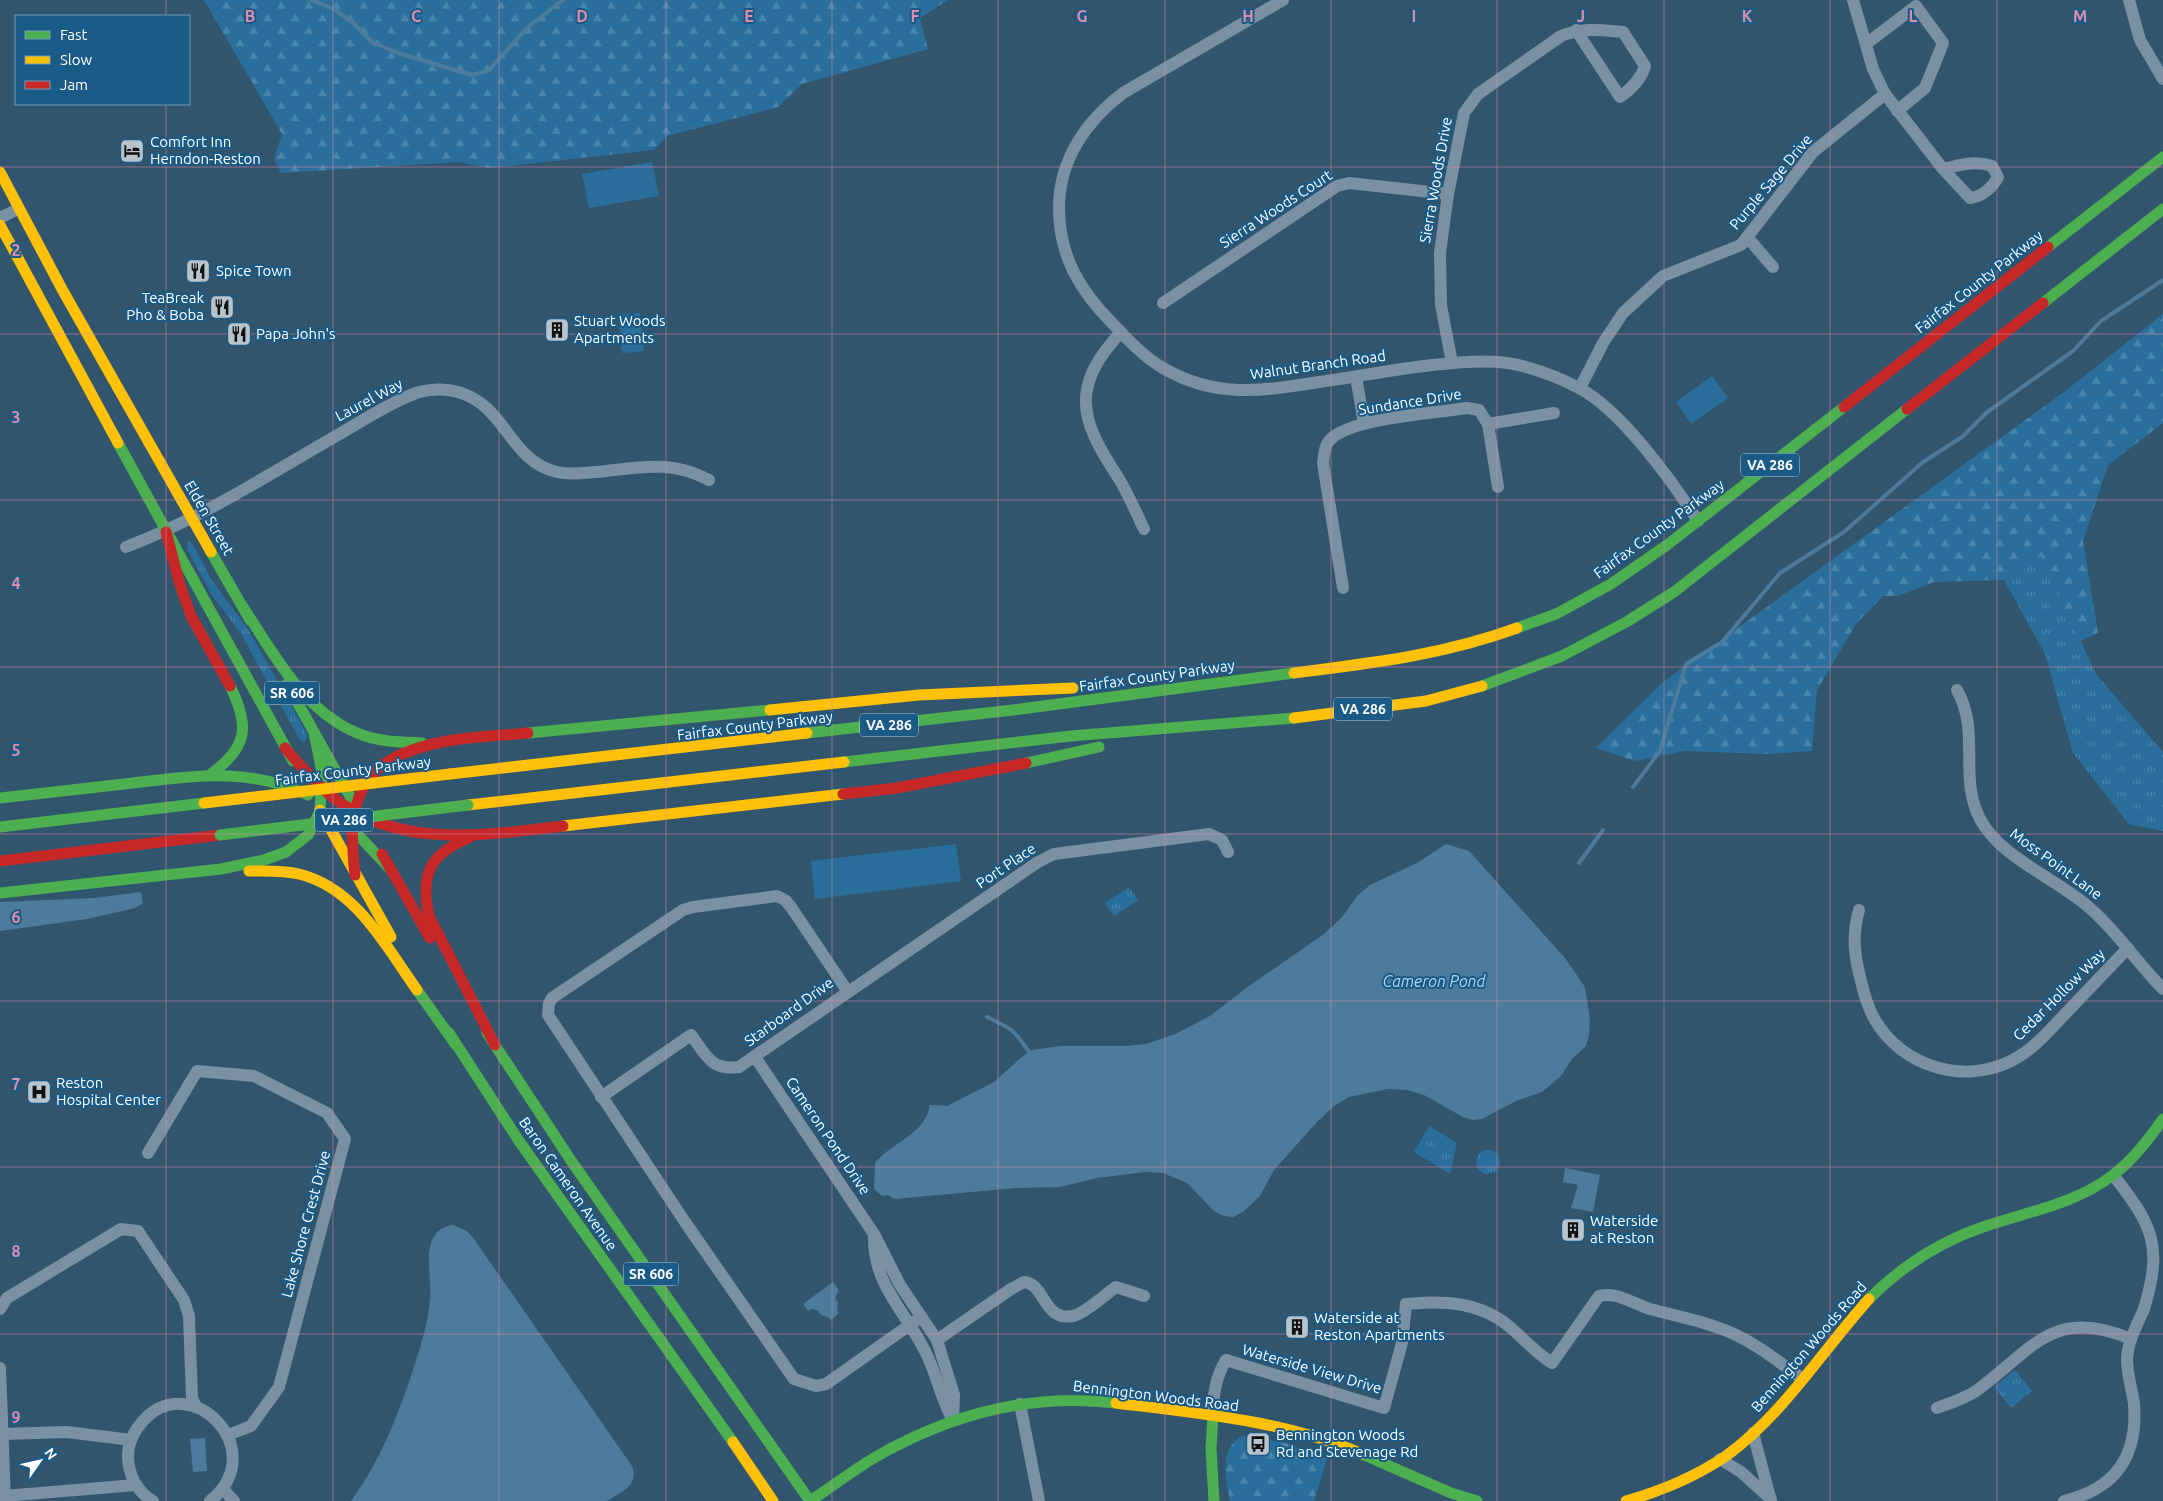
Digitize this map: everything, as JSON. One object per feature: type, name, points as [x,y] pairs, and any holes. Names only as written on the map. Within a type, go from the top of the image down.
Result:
[{"type":"main road","name":"Fairfax County Parkway","points":[[0,827],[1004,711],[1414,657],[1481,641],[1556,614],[1611,584],[1698,521],[2163,157]]},
{"type":"main road","name":"Elden Street","points":[[0,172],[18,209],[393,873]]},
{"type":"main road","name":"VA 286","points":[[0,861],[1071,736],[1259,721],[1397,706],[1466,691],[1562,656],[1628,621],[1674,592],[2163,209]]},
{"type":"main road","name":"SR 606","points":[[0,225],[166,532],[318,803],[355,875]]},
{"type":"main road","points":[[166,532],[179,584],[191,614],[237,701],[244,723],[240,745],[226,763],[211,774]]},
{"type":"main road","points":[[243,607],[290,676],[311,702],[326,716],[365,736],[397,742],[436,744],[896,697],[1087,687]]},
{"type":"main road","points":[[1115,685],[1326,668]]},
{"type":"main road","points":[[286,748],[303,770],[324,789],[372,822],[411,832],[443,836],[480,835],[897,788],[959,777],[1114,744],[1259,721]]},
{"type":"main road","points":[[0,893],[210,870],[277,856],[308,836],[317,821],[318,803],[324,789],[314,733]]},
{"type":"main road","points":[[355,875],[353,829],[364,789],[377,768],[397,756],[436,744]]},
{"type":"main road","points":[[0,798],[211,774],[267,779],[285,784],[318,803],[353,829],[393,873]]},
{"type":"main road","points":[[480,835],[461,841],[441,852],[428,868],[423,892],[428,916],[494,1045]]},
{"type":"main road","points":[[210,870],[278,870],[307,876],[335,890],[363,914],[456,1045]]},
{"type":"main road","name":"Baron Cameron Avenue","points":[[393,873],[494,1045],[572,1162],[810,1501]]},
{"type":"main road","name":"Baron Cameron Avenue","points":[[355,875],[456,1045],[518,1141],[660,1337],[773,1501]]},
{"type":"main road","name":"Bennington Woods Road","points":[[1626,1501],[1673,1485],[1720,1459],[1753,1433],[1868,1299],[1893,1276],[1918,1258],[1971,1231],[2079,1196],[2114,1176],[2144,1147],[2163,1120]]},
{"type":"main road","name":"Bennington Woods Road","points":[[810,1501],[905,1440],[953,1420],[1020,1404],[1057,1400],[1090,1400],[1213,1416],[1291,1430],[1325,1439],[1451,1493],[1477,1501]]},
{"type":"main road","points":[[1213,1416],[1211,1448],[1214,1501]]},
{"type":"street","name":"Walnut Branch Road","points":[[1283,0],[1123,93],[1100,111],[1078,140],[1068,160],[1061,183],[1059,204],[1062,245],[1070,267],[1092,303],[1143,354],[1161,367],[1183,378],[1226,390],[1271,390],[1452,363],[1512,363],[1551,375],[1580,388],[1613,414],[1648,453],[1698,521]]},
{"type":"street","points":[[1853,0],[1873,69],[1885,94],[1943,168]]},
{"type":"street","points":[[2129,0],[2140,40],[2163,79]]},
{"type":"street","points":[[1866,44],[1916,6],[1943,42],[1925,88],[1897,111]]},
{"type":"street","name":"Sierra Woods Drive","points":[[1452,363],[1440,305],[1440,253],[1448,194],[1464,113],[1478,94],[1561,36],[1576,30],[1589,29],[1623,32],[1645,66],[1642,75],[1630,90],[1620,97],[1576,30]]},
{"type":"street","name":"Purple Sage Drive","points":[[1580,388],[1603,343],[1623,313],[1663,276],[1740,245],[1813,152],[1885,94]]},
{"type":"street","name":"Sierra Woods Court","points":[[1163,303],[1337,186],[1349,183],[1448,194]]},
{"type":"street","points":[[0,218],[18,209]]},
{"type":"street","points":[[1747,237],[1773,267]]},
{"type":"street","points":[[1121,332],[1101,356],[1092,372],[1086,406],[1094,439],[1128,493],[1144,529]]},
{"type":"street","points":[[1356,377],[1364,423]]},
{"type":"street","name":"Laurel Way","points":[[126,547],[166,532],[404,399],[417,393],[442,389],[457,391],[484,403],[524,454],[547,470],[573,474],[655,466],[676,466],[709,480]]},
{"type":"street","name":"Sundance Drive","points":[[1343,588],[1323,463],[1324,451],[1329,441],[1342,431],[1364,423],[1467,408],[1479,410],[1488,424]]},
{"type":"street","points":[[1498,487],[1488,424],[1554,413]]},
{"type":"street","name":"Moss Point Lane","points":[[1957,690],[1968,716],[1970,732],[1969,787],[1981,821],[2004,848],[2065,888],[2091,908],[2163,990]]},
{"type":"street","name":"Port Place","points":[[848,992],[1038,862],[1054,854],[1209,834],[1222,840],[1228,852]]},
{"type":"street","name":"Starboard Drive","points":[[601,1097],[691,1035],[710,1062],[726,1069],[739,1067],[848,992],[786,900],[777,896],[693,906],[683,910],[552,998],[548,1004],[550,1021],[601,1097],[789,1374],[794,1379],[816,1386],[826,1384],[921,1317]]},
{"type":"street","name":"Cedar Hollow Way","points":[[1859,910],[1853,942],[1855,960],[1867,1004],[1875,1020],[1885,1035],[1910,1056],[1934,1068],[1950,1072],[1990,1069],[2019,1057],[2042,1038],[2128,948]]},
{"type":"street","name":"Cameron Pond Drive","points":[[755,1057],[874,1234],[900,1285],[937,1340],[954,1394],[953,1420]]},
{"type":"street","name":"Lake Shore Crest Drive","points":[[148,1153],[198,1071],[254,1076],[327,1113],[345,1139],[279,1387],[251,1426],[228,1435]]},
{"type":"street","points":[[2064,1501],[2098,1490],[2117,1473],[2129,1450],[2134,1422],[2127,1359],[2131,1339],[2156,1276],[2158,1256],[2148,1223],[2114,1176]]},
{"type":"street","points":[[0,1309],[7,1298],[121,1229],[138,1231],[184,1300],[190,1316],[192,1398],[196,1407]]},
{"type":"street","points":[[874,1234],[876,1265],[891,1298],[926,1354],[941,1399],[953,1420]]},
{"type":"street","points":[[937,1340],[1003,1294],[1024,1282],[1034,1286],[1054,1313],[1064,1316],[1074,1316],[1116,1287],[1144,1296]]},
{"type":"street","name":"Waterside View Drive","points":[[1213,1416],[1213,1398],[1216,1382],[1226,1360],[1384,1408],[1402,1343],[1406,1304],[1428,1301],[1449,1301],[1473,1306],[1494,1315],[1510,1327],[1538,1354],[1552,1362],[1599,1296],[1615,1295],[1648,1308],[1733,1333],[1768,1352],[1801,1378]]},
{"type":"street","points":[[1937,1408],[1976,1391],[2022,1352],[2048,1335],[2066,1330],[2099,1328],[2131,1339]]},
{"type":"street","points":[[0,1368],[5,1498],[136,1485]]},
{"type":"street","points":[[1020,1404],[1039,1501]]},
{"type":"street","points":[[153,1501],[136,1485],[130,1471],[128,1455],[131,1440],[137,1428],[157,1410],[183,1405],[196,1407],[215,1418],[228,1435],[232,1449],[233,1463],[230,1476],[223,1489],[210,1501]]},
{"type":"street","points":[[2,1434],[67,1432],[131,1440]]},
{"type":"street","points":[[1753,1433],[1771,1500]]},
{"type":"street","points":[[1720,1459],[1740,1472],[1771,1500]]},
{"type":"street","points":[[223,1489],[234,1501]]},
{"type":"green space","points":[[204,0],[948,0],[920,18],[928,49],[802,84],[778,107],[667,136],[654,150],[490,168],[458,162],[281,173],[274,159],[282,134]]},
{"type":"green space","points":[[652,162],[659,196],[589,208],[582,174]]},
{"type":"green space","points":[[640,313],[644,351],[622,353],[618,315]]},
{"type":"green space","points":[[2163,314],[2163,423],[2108,465],[2083,541],[2098,633],[2080,641],[2041,556],[2004,580],[1934,582],[1898,596],[1883,596],[1856,624],[1817,690],[1812,751],[1767,754],[1685,751],[1635,761],[1596,748],[1663,682],[2064,392]]},
{"type":"green space","points":[[1712,376],[1728,398],[1691,424],[1676,402]]},
{"type":"green space","points":[[188,540],[193,545],[211,579],[248,629],[308,736],[304,742],[300,740],[241,634],[212,595],[187,549]]},
{"type":"green space","points":[[2041,555],[2096,674],[2163,752],[2163,831],[2129,824],[2073,753],[2045,654],[2004,580]]},
{"type":"green space","points":[[956,844],[961,881],[815,899],[811,861]]},
{"type":"green space","points":[[1129,887],[1138,900],[1114,916],[1105,903]]},
{"type":"green space","points":[[1429,1126],[1457,1143],[1450,1174],[1414,1152]]},
{"type":"green space","points":[[1488,1150],[1497,1153],[1500,1162],[1497,1171],[1488,1174],[1479,1171],[1476,1162],[1479,1153]]},
{"type":"green space","points":[[2015,1370],[2032,1391],[2011,1408],[1994,1387]]},
{"type":"green space","points":[[1242,1436],[1286,1443],[1327,1459],[1314,1501],[1230,1501],[1226,1474],[1227,1456],[1229,1448]]},
{"type":"water","name":"Cameron Pond","points":[[1446,844],[1469,851],[1565,958],[1585,987],[1590,1020],[1586,1046],[1572,1059],[1561,1076],[1542,1092],[1516,1101],[1482,1119],[1473,1120],[1463,1117],[1424,1095],[1407,1090],[1388,1089],[1349,1097],[1334,1106],[1317,1122],[1274,1170],[1260,1196],[1243,1212],[1233,1217],[1224,1216],[1214,1211],[1187,1183],[1163,1173],[1146,1172],[1097,1178],[1060,1187],[1016,1188],[894,1199],[888,1195],[882,1196],[874,1189],[875,1163],[882,1155],[922,1124],[930,1105],[947,1106],[994,1082],[1023,1056],[1033,1050],[1060,1046],[1126,1046],[1146,1044],[1175,1034],[1210,1016],[1246,988],[1324,934],[1342,917],[1358,895],[1370,885],[1417,863]]},
{"type":"water","points":[[141,892],[143,903],[135,908],[87,919],[0,931],[0,902],[94,898]]},
{"type":"water","points":[[1565,1168],[1600,1175],[1593,1212],[1571,1208],[1578,1185],[1563,1182]]},
{"type":"water","points":[[453,1225],[467,1231],[474,1239],[632,1466],[634,1473],[631,1483],[623,1491],[607,1501],[351,1501],[380,1454],[401,1405],[418,1353],[429,1309],[429,1255],[431,1244],[435,1235],[442,1229]]},
{"type":"water","points":[[833,1282],[839,1290],[835,1298],[838,1303],[837,1310],[839,1313],[831,1320],[821,1315],[817,1310],[811,1309],[808,1311],[803,1304]]},
{"type":"water","points":[[205,1438],[207,1471],[193,1472],[190,1439]]},
{"type":"waterway","points":[[311,0],[332,8],[352,22],[372,42],[398,53],[472,75],[488,71],[528,27],[563,0]]},
{"type":"waterway","points":[[1633,787],[1660,751],[1686,664],[1722,642],[1780,573],[1844,532],[1923,462],[1962,437],[1986,413],[2073,351],[2101,321],[2163,280]]},
{"type":"waterway","points":[[1579,863],[1603,830]]},
{"type":"waterway","points":[[987,1017],[1012,1030],[1030,1053]]},
{"type":"traffic: fast","points":[[2048,247],[2163,157]]},
{"type":"traffic: fast","points":[[2043,303],[2163,209]]},
{"type":"traffic: fast","points":[[1517,628],[1556,614],[1611,584],[1667,545],[1844,407]]},
{"type":"traffic: fast","points":[[1482,686],[1562,656],[1628,621],[1674,592],[1907,409]]},
{"type":"traffic: fast","points":[[118,443],[293,761]]},
{"type":"traffic: fast","points":[[211,552],[250,620]]},
{"type":"traffic: fast","points":[[243,607],[280,664],[309,699],[326,714],[344,727],[365,736],[386,741],[422,743]]},
{"type":"traffic: fast","points":[[807,733],[1013,710],[1294,673]]},
{"type":"traffic: fast","points":[[287,684],[351,798]]},
{"type":"traffic: fast","points":[[211,774],[232,754],[239,745],[242,735],[241,713],[230,686]]},
{"type":"traffic: fast","points":[[528,733],[770,710]]},
{"type":"traffic: fast","points":[[844,762],[1071,736],[1294,718]]},
{"type":"traffic: fast","points":[[0,893],[221,869],[264,860],[286,852],[308,835],[320,811],[322,772],[314,733]]},
{"type":"traffic: fast","points":[[1026,763],[1099,747]]},
{"type":"traffic: fast","points":[[0,798],[200,776],[243,777],[264,780],[308,795]]},
{"type":"traffic: fast","points":[[0,827],[204,803]]},
{"type":"traffic: fast","points":[[220,835],[468,805]]},
{"type":"traffic: fast","points":[[347,823],[390,869]]},
{"type":"traffic: fast","points":[[417,990],[456,1045]]},
{"type":"traffic: fast","points":[[449,1033],[519,1141],[733,1442]]},
{"type":"traffic: fast","points":[[487,1033],[572,1162],[810,1501]]},
{"type":"traffic: fast","points":[[1869,1299],[1908,1266],[1951,1240],[1983,1227],[2067,1200],[2099,1185],[2121,1169],[2134,1156],[2163,1119]]},
{"type":"traffic: fast","points":[[810,1501],[879,1455],[935,1428],[964,1418],[1024,1404],[1054,1401],[1116,1403]]},
{"type":"traffic: fast","points":[[1213,1416],[1211,1448],[1214,1501]]},
{"type":"traffic: fast","points":[[1362,1454],[1451,1493],[1477,1501]]},
{"type":"traffic: slow","points":[[0,172],[63,291],[211,552]]},
{"type":"traffic: slow","points":[[0,225],[118,443]]},
{"type":"traffic: slow","points":[[1294,673],[1407,657],[1462,645],[1517,628]]},
{"type":"traffic: slow","points":[[1294,718],[1426,701],[1482,686]]},
{"type":"traffic: slow","points":[[770,710],[919,695],[1073,688]]},
{"type":"traffic: slow","points":[[450,774],[807,733]]},
{"type":"traffic: slow","points":[[468,805],[844,762]]},
{"type":"traffic: slow","points":[[204,803],[450,774]]},
{"type":"traffic: slow","points":[[563,826],[843,794]]},
{"type":"traffic: slow","points":[[320,810],[391,937]]},
{"type":"traffic: slow","points":[[249,871],[281,871],[299,874],[319,881],[337,892],[353,905],[381,937],[417,990]]},
{"type":"traffic: slow","points":[[1626,1501],[1652,1493],[1690,1477],[1714,1464],[1747,1440],[1784,1402],[1869,1299]]},
{"type":"traffic: slow","points":[[1116,1403],[1209,1415],[1273,1426],[1333,1443],[1362,1454]]},
{"type":"traffic: slow","points":[[733,1442],[773,1501]]},
{"type":"traffic: jam","points":[[1844,407],[2048,247]]},
{"type":"traffic: jam","points":[[1907,409],[2043,303]]},
{"type":"traffic: jam","points":[[166,532],[180,585],[191,616],[230,686]]},
{"type":"traffic: jam","points":[[355,875],[353,842],[355,809],[363,788],[376,771],[393,759],[436,743],[528,733]]},
{"type":"traffic: jam","points":[[285,748],[314,780],[339,802],[373,821],[399,829],[453,835],[509,832],[563,826]]},
{"type":"traffic: jam","points":[[843,794],[897,788],[1026,763]]},
{"type":"traffic: jam","points":[[0,861],[220,835]]},
{"type":"traffic: jam","points":[[469,838],[455,844],[436,859],[427,878],[426,902],[429,916],[495,1045]]},
{"type":"traffic: jam","points":[[382,854],[430,938]]},
{"type":"place","name":"Comfort Inn Herndon-Reston","points":[[132,151]]},
{"type":"place","name":"Spice Town","points":[[198,271]]},
{"type":"place","name":"TeaBreak Pho & Boba","points":[[222,307]]},
{"type":"place","name":"Stuart Woods Apartments","points":[[557,330]]},
{"type":"place","name":"Papa John's","points":[[239,334]]},
{"type":"place","name":"Reston Hospital Center","points":[[39,1092]]},
{"type":"place","name":"Waterside at Reston","points":[[1573,1230]]},
{"type":"place","name":"Waterside at Reston Apartments","points":[[1297,1327]]},
{"type":"place","name":"Bennington Woods Rd and Stevenage Rd","points":[[1258,1444]]}]
